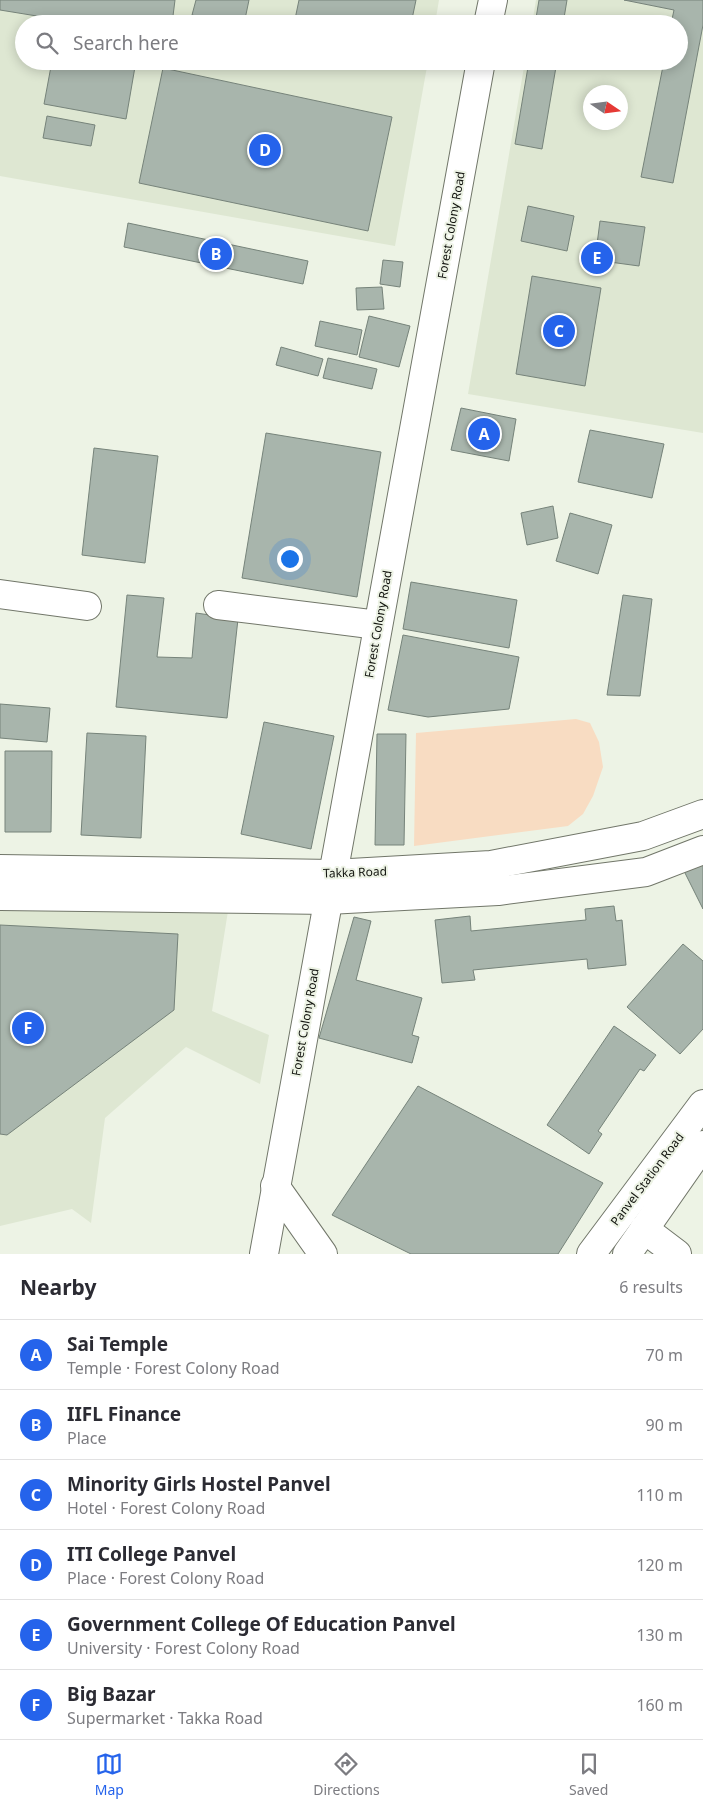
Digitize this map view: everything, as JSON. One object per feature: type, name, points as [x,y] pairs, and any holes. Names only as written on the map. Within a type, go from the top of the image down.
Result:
[{"type":"street","points":[[490,15],[493,0]]},
{"type":"street","name":"Forest Colony Road","points":[[264,1254],[480,70]]},
{"type":"street","points":[[0,594],[87,606]]},
{"type":"street","points":[[218,606],[378,625]]},
{"type":"street","name":"Takka Road","points":[[0,869],[333,874],[491,865],[643,836],[703,814]]},
{"type":"street","points":[[0,896],[328,900],[498,891],[646,872],[703,850]]},
{"type":"street","name":"Panvel Station Road","points":[[591,1254],[703,1104]]},
{"type":"street","name":"Panvel Station Road","points":[[627,1254],[703,1145]]},
{"type":"street","points":[[275,1186],[323,1254]]},
{"type":"street","points":[[644,1229],[677,1254]]},
{"type":"shaded area","points":[[0,0],[439,0],[436,15],[15,15],[15,70],[426,70],[395,246],[0,176]]},
{"type":"shaded area","points":[[536,0],[703,0],[703,433],[468,394],[523,70],[688,70],[688,15],[534,15]]},
{"type":"shaded area","points":[[576,719],[590,723],[599,742],[603,767],[593,796],[583,814],[568,826],[414,846],[416,733]]},
{"type":"shaded area","points":[[0,898],[228,911],[212,1011],[269,1035],[260,1084],[186,1047],[105,1118],[91,1223],[72,1209],[0,1226]]},
{"type":"building","points":[[0,0],[175,0],[173,15],[31,15],[0,10]]},
{"type":"building","points":[[196,0],[249,0],[246,15],[192,15]]},
{"type":"building","points":[[299,0],[416,0],[413,15],[296,15]]},
{"type":"building","points":[[539,0],[567,0],[564,15],[536,15]]},
{"type":"building","points":[[624,0],[703,0],[703,25],[673,183],[641,177],[662,70],[688,70],[688,15],[673,15],[674,10]]},
{"type":"building","points":[[50,70],[134,70],[126,119],[44,104]]},
{"type":"building","points":[[163,70],[172,70],[392,117],[368,231],[139,183]]},
{"type":"building","points":[[527,70],[555,70],[542,149],[515,144]]},
{"type":"building","points":[[47,116],[95,125],[91,146],[43,138]]},
{"type":"building","points":[[528,206],[574,216],[567,251],[521,241]]},
{"type":"building","points":[[600,221],[645,227],[639,266],[595,260]]},
{"type":"building","points":[[128,223],[308,261],[303,284],[124,247]]},
{"type":"building","points":[[383,260],[403,262],[400,287],[380,284]]},
{"type":"building","points":[[532,276],[601,288],[585,386],[516,374]]},
{"type":"building","points":[[382,287],[384,309],[357,310],[356,288]]},
{"type":"building","points":[[369,316],[410,326],[399,367],[359,357]]},
{"type":"building","points":[[320,321],[362,330],[357,355],[315,346]]},
{"type":"building","points":[[281,347],[323,359],[318,376],[276,365]]},
{"type":"building","points":[[328,358],[377,369],[372,389],[323,378]]},
{"type":"building","points":[[461,408],[516,419],[509,461],[451,450]]},
{"type":"building","points":[[590,430],[664,444],[652,498],[578,482]]},
{"type":"building","points":[[266,433],[381,452],[357,597],[242,578]]},
{"type":"building","points":[[94,448],[158,456],[145,563],[82,555]]},
{"type":"building","points":[[553,506],[558,538],[527,545],[521,513]]},
{"type":"building","points":[[570,513],[612,525],[598,574],[556,561]]},
{"type":"building","points":[[411,582],[517,600],[509,648],[403,629]]},
{"type":"building","points":[[127,595],[164,598],[157,657],[192,658],[196,613],[238,619],[227,718],[116,707]]},
{"type":"building","points":[[623,595],[652,599],[640,696],[607,695]]},
{"type":"building","points":[[403,635],[519,657],[509,709],[428,717],[388,710]]},
{"type":"building","points":[[0,704],[50,708],[47,742],[0,738]]},
{"type":"building","points":[[264,722],[334,736],[311,849],[241,834]]},
{"type":"building","points":[[87,733],[146,736],[141,838],[81,835]]},
{"type":"building","points":[[377,734],[406,734],[404,845],[375,845]]},
{"type":"building","points":[[5,751],[52,751],[51,832],[5,832]]},
{"type":"building","points":[[703,859],[703,909],[681,865]]},
{"type":"building","points":[[614,906],[616,921],[622,920],[626,965],[588,969],[587,959],[473,970],[475,980],[442,983],[435,920],[470,916],[471,931],[586,920],[585,909]]},
{"type":"building","points":[[354,917],[371,921],[356,980],[422,998],[412,1035],[419,1037],[412,1063],[319,1038]]},
{"type":"building","points":[[0,925],[178,934],[174,1010],[7,1135],[0,1134]]},
{"type":"building","points":[[683,944],[703,961],[703,1029],[680,1054],[627,1007]]},
{"type":"building","points":[[614,1026],[656,1055],[644,1071],[640,1069],[598,1131],[602,1134],[589,1154],[547,1125]]},
{"type":"building","points":[[418,1086],[603,1183],[558,1254],[411,1254],[332,1215]]},
{"type":"place","name":"ITI College Panvel","points":[[265,150]]},
{"type":"place","name":"IIFL Finance","points":[[216,254]]},
{"type":"place","name":"Government College Of Education Panvel","points":[[597,258]]},
{"type":"place","name":"Minority Girls Hostel Panvel","points":[[559,331]]},
{"type":"place","name":"Sai Temple","points":[[484,434]]},
{"type":"place","name":"Big Bazar","points":[[28,1028]]}]
